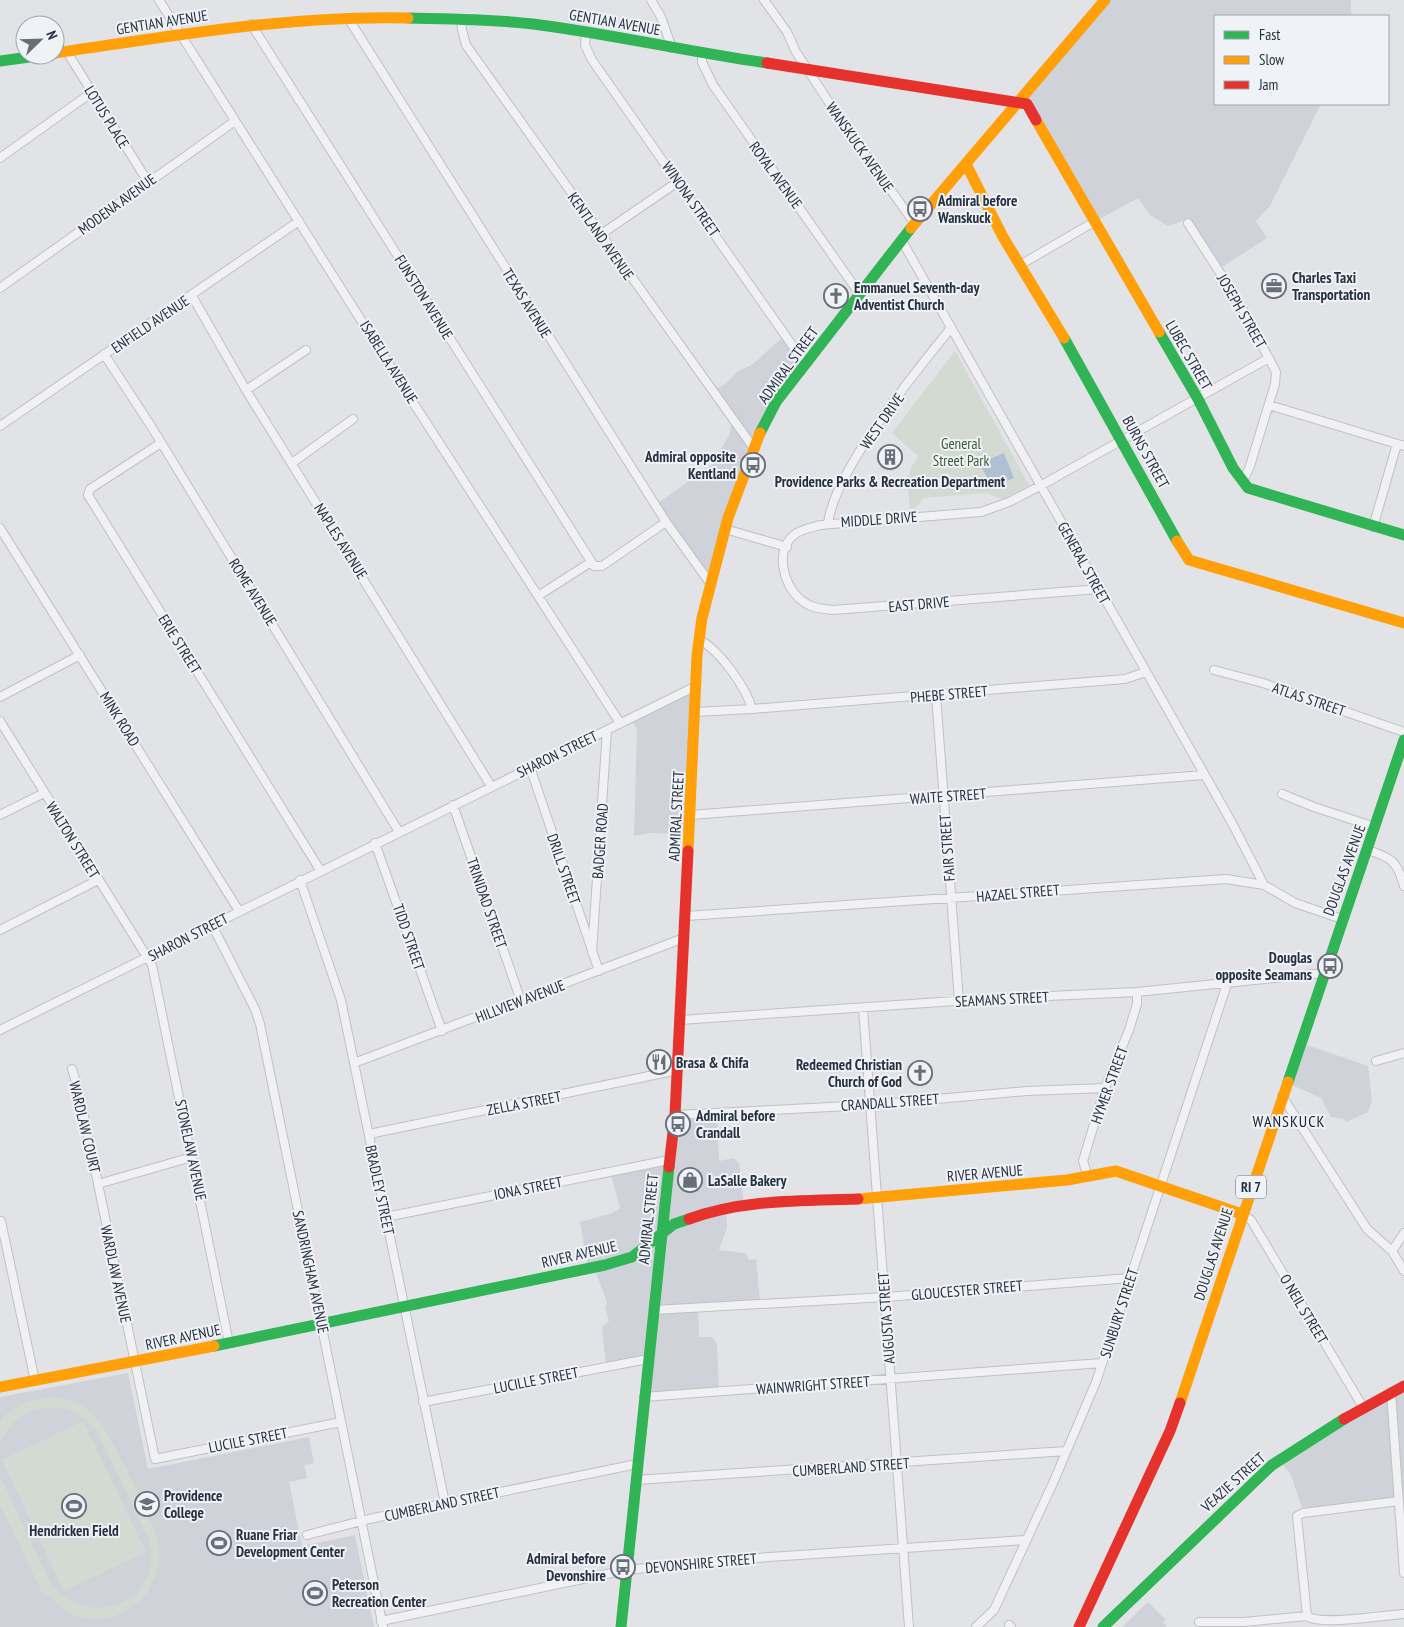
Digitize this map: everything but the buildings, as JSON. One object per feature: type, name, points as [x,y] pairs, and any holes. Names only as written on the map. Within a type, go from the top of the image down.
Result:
[{"type":"street","name":"ISABELLA AVENUE","points":[[159,0],[620,724]]},
{"type":"street","points":[[651,0],[662,17],[672,48]]},
{"type":"street","name":"WANSKUCK AVENUE","points":[[764,0],[853,137],[916,224]]},
{"type":"street","name":"ADMIRAL STREET","points":[[620,1627],[669,1160],[676,1115],[696,686],[702,618],[725,529],[752,447],[776,402],[859,292],[1105,0]]},
{"type":"street","name":"GENTIAN AVENUE","points":[[67,52],[251,24],[348,18],[461,19],[532,24],[702,54],[807,68],[846,76],[1018,102]]},
{"type":"street","name":"TEXAS AVENUE","points":[[348,18],[666,522],[710,584]]},
{"type":"street","name":"KENTLAND AVENUE","points":[[461,19],[466,45],[752,447]]},
{"type":"street","name":"FUNSTON AVENUE","points":[[251,24],[591,562],[598,568],[666,522]]},
{"type":"street","name":"WINONA STREET","points":[[586,33],[585,45],[592,60],[799,354],[808,362]]},
{"type":"street","name":"LOTUS PLACE","points":[[67,52],[148,182]]},
{"type":"street","name":"ROYAL AVENUE","points":[[702,54],[702,62],[713,86],[859,292]]},
{"type":"street","points":[[0,61],[15,59]]},
{"type":"street","points":[[0,158],[91,93]]},
{"type":"street","name":"LUBEC STREET","points":[[1018,102],[1028,104],[1033,112],[1094,222],[1198,399],[1233,468],[1244,479],[1248,488],[1404,536]]},
{"type":"street","name":"MODENA AVENUE","points":[[0,288],[235,121]]},
{"type":"street","name":"BURNS STREET","points":[[966,164],[1020,265],[1122,440],[1189,560],[1404,624]]},
{"type":"street","points":[[600,235],[679,181]]},
{"type":"street","name":"ENFIELD AVENUE","points":[[0,426],[299,221]]},
{"type":"street","points":[[1020,265],[1094,222]]},
{"type":"street","name":"JOSEPH STREET","points":[[1188,222],[1240,304],[1276,372],[1269,405],[1250,466],[1244,479]]},
{"type":"street","name":"GENERAL STREET","points":[[902,241],[1255,863],[1264,885]]},
{"type":"street","name":"NAPLES AVENUE","points":[[192,296],[246,390],[491,786]]},
{"type":"street","name":"WEST DRIVE","points":[[828,523],[830,508],[844,478],[870,436],[951,328]]},
{"type":"street","points":[[246,390],[306,350]]},
{"type":"street","name":"ROME AVENUE","points":[[104,354],[162,443],[399,832]]},
{"type":"street","name":"MIDDLE DRIVE","points":[[787,547],[789,540],[798,532],[828,523],[981,512],[1008,502],[1198,399],[1269,358]]},
{"type":"street","points":[[1269,405],[1401,445],[1373,527]]},
{"type":"street","points":[[292,462],[353,419]]},
{"type":"street","name":"ERIE STREET","points":[[162,443],[90,489],[88,495],[320,870]]},
{"type":"street","name":"MINK ROAD","points":[[0,528],[239,911]]},
{"type":"street","points":[[725,529],[787,547]]},
{"type":"street","name":"EAST DRIVE","points":[[787,547],[783,562],[792,591],[802,601],[818,609],[846,610],[1099,589]]},
{"type":"street","points":[[538,596],[591,562]]},
{"type":"street","points":[[700,640],[716,653],[746,692],[752,709]]},
{"type":"street","points":[[0,697],[80,655]]},
{"type":"street","name":"ATLAS STREET","points":[[1214,670],[1263,683],[1404,732]]},
{"type":"street","name":"PHEBE STREET","points":[[695,712],[1125,679],[1146,672]]},
{"type":"street","points":[[620,724],[696,686]]},
{"type":"street","name":"FAIR STREET","points":[[936,695],[959,1001]]},
{"type":"street","name":"WALTON STREET","points":[[0,721],[148,958]]},
{"type":"street","name":"SHARON STREET","points":[[0,1030],[148,958],[320,870],[620,724]]},
{"type":"street","name":"BADGER ROAD","points":[[592,952],[607,730]]},
{"type":"street","name":"DOUGLAS AVENUE","points":[[1083,1626],[1170,1430],[1404,740]]},
{"type":"street","name":"DRILL STREET","points":[[530,767],[599,971]]},
{"type":"street","name":"WAITE STREET","points":[[691,815],[943,797],[1204,775]]},
{"type":"street","points":[[0,815],[44,793]]},
{"type":"street","points":[[1282,794],[1314,807],[1375,827]]},
{"type":"street","name":"TRINIDAD STREET","points":[[453,805],[521,1001]]},
{"type":"street","name":"TIDD STREET","points":[[375,843],[442,1031]]},
{"type":"street","points":[[1368,850],[1389,857],[1400,873],[1404,886]]},
{"type":"street","name":"HAZAEL STREET","points":[[686,916],[1180,880],[1226,879],[1264,885],[1295,903],[1342,919]]},
{"type":"street","points":[[0,930],[98,880]]},
{"type":"street","name":"BRADLEY STREET","points":[[300,880],[341,1000],[445,1503]]},
{"type":"street","name":"SANDRINGHAM AVENUE","points":[[212,925],[255,1009],[260,1024],[382,1624]]},
{"type":"street","name":"HILLVIEW AVENUE","points":[[354,1063],[684,938]]},
{"type":"street","name":"STONELAW AVENUE","points":[[148,958],[152,965],[164,1017],[229,1343]]},
{"type":"street","name":"SEAMANS STREET","points":[[680,1020],[959,1001],[1137,992],[1324,973]]},
{"type":"street","name":"SUNBURY STREET","points":[[976,1627],[994,1610],[1066,1451],[1102,1363],[1162,1186],[1227,984]]},
{"type":"street","name":"HYMER STREET","points":[[1088,1177],[1083,1161],[1105,1088],[1129,1030],[1137,1004],[1137,992]]},
{"type":"street","name":"AUGUSTA STREET","points":[[863,1008],[876,1198],[886,1297],[896,1464],[909,1627]]},
{"type":"street","points":[[1376,1061],[1404,1054]]},
{"type":"street","name":"WARDLAW COURT","points":[[72,1069],[79,1092],[98,1184]]},
{"type":"street","name":"ZELLA STREET","points":[[368,1134],[678,1070]]},
{"type":"street","name":"CRANDALL STREET","points":[[676,1115],[869,1105],[1027,1091],[1105,1088]]},
{"type":"street","points":[[1282,1096],[1368,1229],[1392,1251],[1404,1271]]},
{"type":"street","points":[[98,1184],[192,1158]]},
{"type":"street","name":"IONA STREET","points":[[386,1217],[669,1160]]},
{"type":"street","name":"RIVER AVENUE","points":[[0,1387],[135,1362],[605,1266],[632,1257],[674,1224],[713,1210],[769,1203],[876,1198],[1088,1177],[1116,1171],[1242,1214]]},
{"type":"street","name":"WARDLAW AVENUE","points":[[98,1184],[155,1459]]},
{"type":"street","name":"O NEIL STREET","points":[[1242,1214],[1251,1220],[1363,1407]]},
{"type":"street","points":[[1,1221],[35,1381]]},
{"type":"street","points":[[1392,1251],[1404,1233]]},
{"type":"street","name":"GLOUCESTER STREET","points":[[654,1310],[886,1297],[1130,1278]]},
{"type":"street","name":"LUCILLE STREET","points":[[423,1402],[648,1359]]},
{"type":"street","name":"WAINWRIGHT STREET","points":[[644,1397],[1102,1363]]},
{"type":"street","name":"VEAZIE STREET","points":[[1103,1627],[1272,1465],[1363,1407],[1404,1386]]},
{"type":"street","points":[[1391,1392],[1404,1573]]},
{"type":"street","name":"LUCILE STREET","points":[[155,1459],[341,1422]]},
{"type":"street","name":"CUMBERLAND STREET","points":[[636,1480],[896,1464],[1066,1451]]},
{"type":"street","name":"CUMBERLAND STREET","points":[[307,1535],[445,1503],[638,1464]]},
{"type":"street","points":[[1307,1616],[1297,1516],[1303,1513],[1399,1502]]},
{"type":"street","name":"DEVONSHIRE STREET","points":[[382,1624],[626,1570],[745,1559],[1025,1540]]},
{"type":"street","points":[[1199,1622],[1244,1622],[1307,1616],[1312,1620],[1330,1620],[1404,1614]]},
{"type":"shaded area","points":[[1101,0],[1351,0],[1351,15],[1214,15],[1214,105],[1320,105],[1270,206],[1256,221],[1267,238],[1219,269],[1186,220],[1168,226],[1150,215],[1138,198],[1096,221],[1025,93]]},
{"type":"shaded area","points":[[785,335],[804,364],[754,440],[712,586],[654,506],[712,465],[729,435],[732,424],[711,392],[725,384],[737,372],[753,364]]},
{"type":"shaded area","points":[[691,689],[687,834],[650,833],[634,836],[637,730],[631,720]]},
{"type":"shaded area","points":[[1307,1045],[1368,1066],[1372,1101],[1368,1112],[1346,1122],[1344,1119],[1331,1117],[1321,1098],[1292,1085]]},
{"type":"shaded area","points":[[717,1115],[719,1161],[734,1158],[739,1163],[744,1204],[726,1208],[727,1228],[719,1250],[745,1253],[749,1260],[756,1259],[760,1301],[698,1309],[699,1337],[712,1337],[717,1344],[719,1390],[646,1397],[645,1363],[606,1366],[602,1327],[609,1321],[605,1308],[607,1302],[595,1270],[588,1268],[580,1222],[612,1213],[620,1208],[611,1174],[667,1161],[671,1117]]},
{"type":"shaded area","name":"Providence College","points":[[128,1373],[148,1469],[309,1437],[314,1463],[304,1465],[307,1478],[289,1482],[302,1546],[355,1535],[374,1627],[0,1627],[0,1397]]},
{"type":"shaded area","points":[[1404,1386],[1404,1497],[1303,1511],[1290,1473],[1278,1460]]},
{"type":"shaded area","points":[[1148,1602],[1166,1620],[1163,1622],[1167,1627],[1122,1627]]},
{"type":"green space","name":"General Street Park","points":[[955,351],[1029,485],[1003,499],[986,493],[924,498],[915,508],[910,508],[908,481],[918,456],[892,433]]},
{"type":"green space","points":[[43,1398],[56,1398],[73,1402],[85,1407],[98,1420],[108,1434],[128,1471],[158,1540],[159,1557],[156,1573],[150,1588],[141,1600],[129,1609],[114,1616],[98,1618],[74,1615],[42,1592],[0,1504],[0,1476],[49,1580],[62,1595],[78,1604],[96,1608],[113,1606],[129,1599],[141,1588],[149,1572],[151,1551],[149,1540],[99,1436],[89,1422],[76,1413],[62,1408],[47,1407],[32,1411],[19,1418],[8,1429],[0,1444],[0,1424],[7,1414],[31,1401]]},
{"type":"green space","name":"Hendricken Field","points":[[83,1421],[146,1552],[64,1591],[2,1460]]},
{"type":"water","points":[[1004,453],[1014,478],[999,485],[991,484],[979,463]]},
{"type":"traffic: fast","points":[[408,18],[518,22],[767,63]]},
{"type":"traffic: fast","points":[[0,61],[15,59]]},
{"type":"traffic: fast","points":[[760,433],[776,402],[911,228]]},
{"type":"traffic: fast","points":[[1159,332],[1198,399],[1233,468],[1248,488],[1404,535]]},
{"type":"traffic: fast","points":[[1064,338],[1177,541]]},
{"type":"traffic: fast","points":[[1288,1082],[1404,740]]},
{"type":"traffic: fast","points":[[621,1627],[669,1167]]},
{"type":"traffic: fast","points":[[214,1346],[605,1265],[632,1257],[674,1224],[689,1219]]},
{"type":"traffic: fast","points":[[1103,1627],[1272,1465],[1344,1419]]},
{"type":"traffic: slow","points":[[911,228],[1105,0]]},
{"type":"traffic: slow","points":[[65,52],[275,23],[363,18],[408,18]]},
{"type":"traffic: slow","points":[[1036,120],[1159,332]]},
{"type":"traffic: slow","points":[[966,164],[1003,237],[1064,338]]},
{"type":"traffic: slow","points":[[688,851],[697,655],[702,618],[728,518],[760,433]]},
{"type":"traffic: slow","points":[[1177,541],[1189,560],[1404,623]]},
{"type":"traffic: slow","points":[[1180,1403],[1288,1082]]},
{"type":"traffic: slow","points":[[858,1199],[1067,1180],[1116,1171],[1242,1214]]},
{"type":"traffic: slow","points":[[0,1387],[214,1346]]},
{"type":"traffic: jam","points":[[767,63],[1027,104],[1036,120]]},
{"type":"traffic: jam","points":[[669,1167],[675,1115],[688,851]]},
{"type":"traffic: jam","points":[[689,1219],[709,1212],[751,1204],[858,1199]]},
{"type":"traffic: jam","points":[[1344,1419],[1404,1386]]},
{"type":"traffic: jam","points":[[1079,1627],[1170,1431],[1180,1403]]},
{"type":"place","name":"Admiral before Wanskuck","points":[[920,209]]},
{"type":"place","name":"Charles Taxi Transportation","points":[[1274,286]]},
{"type":"place","name":"Emmanuel Seventh-day Adventist Church","points":[[836,296]]},
{"type":"place","name":"Providence Parks & Recreation Department","points":[[890,457]]},
{"type":"place","name":"Admiral opposite Kentland","points":[[753,465]]},
{"type":"place","name":"Douglas opposite Seamans","points":[[1330,966]]},
{"type":"place","name":"Brasa & Chifa","points":[[659,1062]]},
{"type":"place","name":"Redeemed Christian Church of God","points":[[920,1073]]},
{"type":"place","name":"Admiral before Crandall","points":[[678,1124]]},
{"type":"place","name":"LaSalle Bakery","points":[[690,1180]]},
{"type":"place","name":"Providence College","points":[[147,1504]]},
{"type":"place","name":"Hendricken Field","points":[[74,1506]]},
{"type":"place","name":"Ruane Friar Development Center","points":[[219,1543]]},
{"type":"place","name":"Admiral before Devonshire","points":[[623,1567]]},
{"type":"place","name":"Peterson Recreation Center","points":[[315,1593]]},
{"type":"district","name":"WANSKUCK","points":[[1289,1121]]}]
